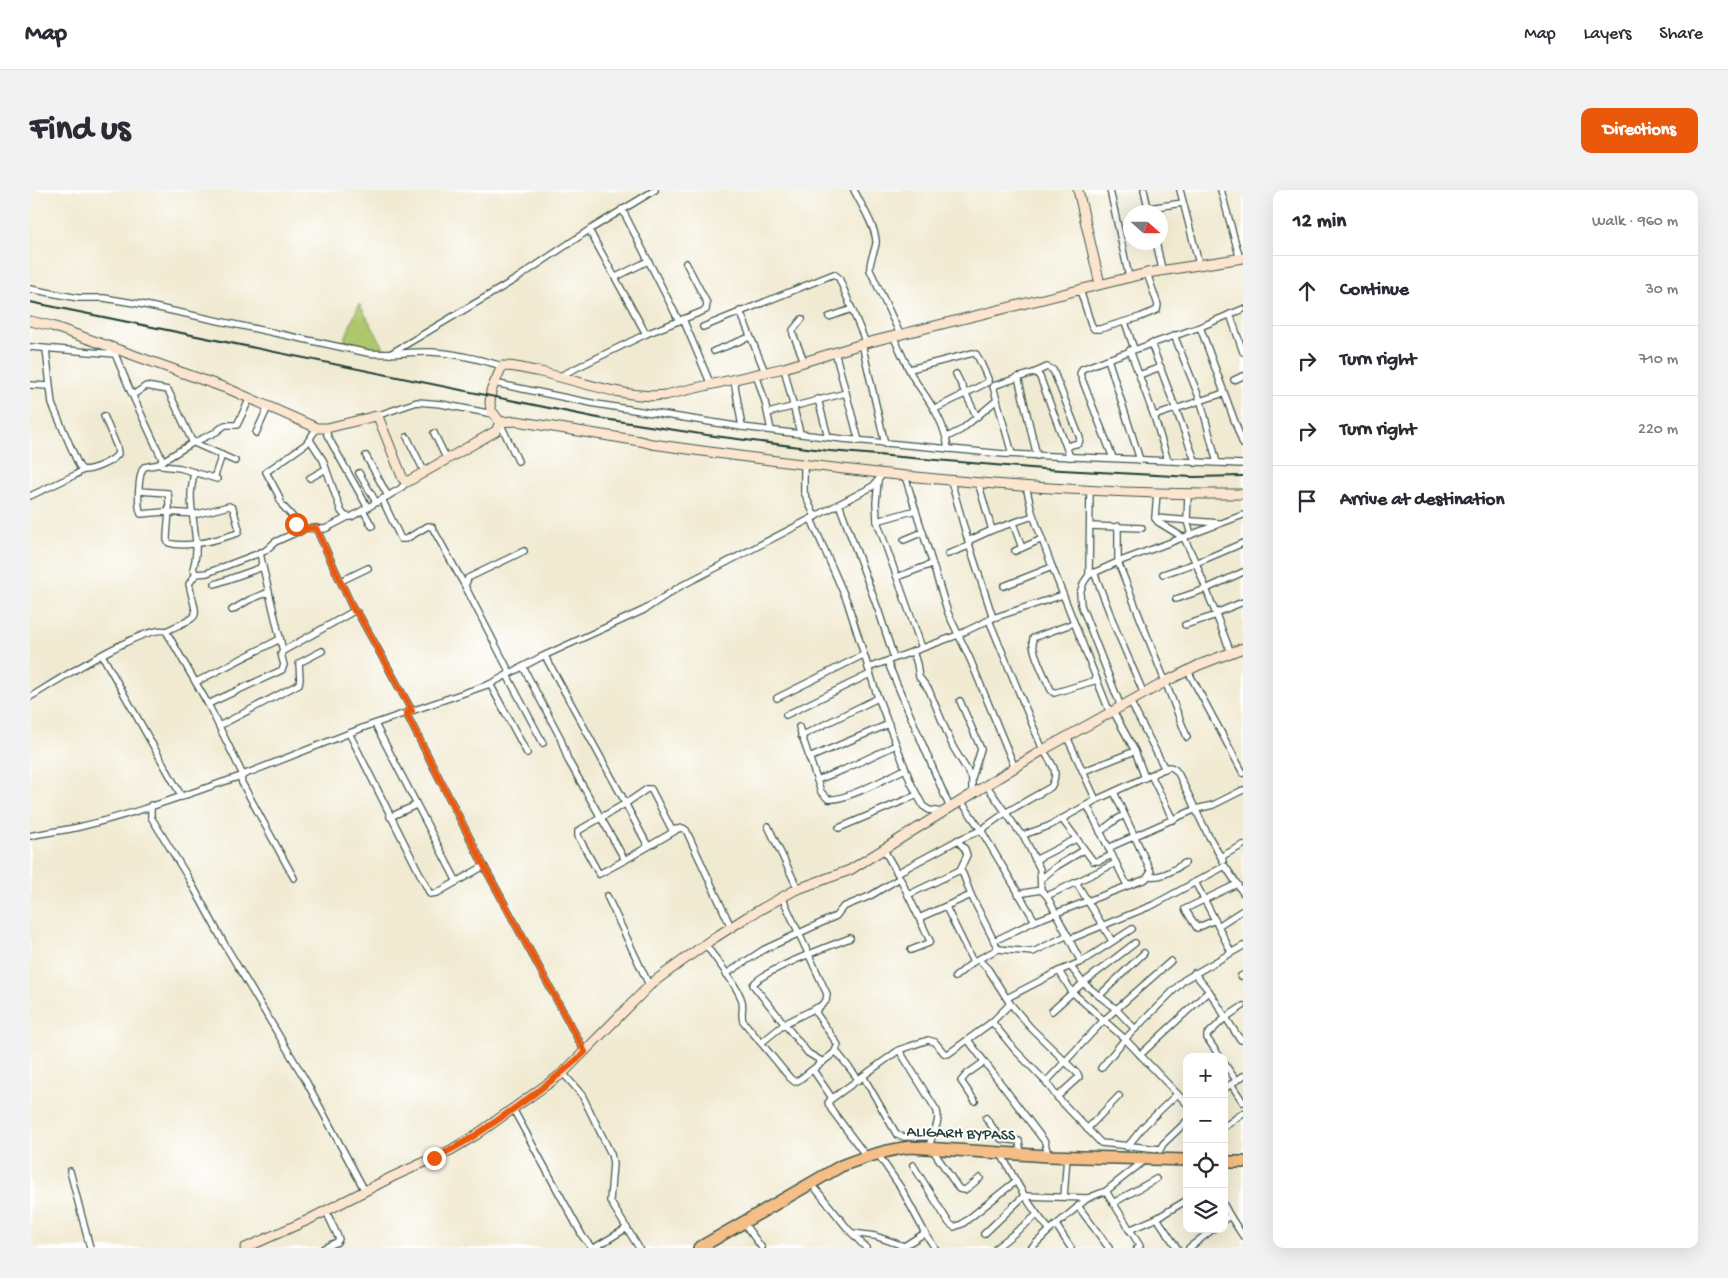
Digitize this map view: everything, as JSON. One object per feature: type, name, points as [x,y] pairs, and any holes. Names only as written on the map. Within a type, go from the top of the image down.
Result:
[{"type":"highway","name":"ALIGARH BYPASS","points":[[699,1248],[841,1166],[871,1155],[910,1147],[930,1144],[1000,1152],[1020,1148],[1048,1156],[1157,1155],[1183,1159]]},
{"type":"highway","points":[[1228,1162],[1243,1162]]},
{"type":"street","points":[[388,355],[516,279],[589,230],[655,190]]},
{"type":"street","points":[[854,190],[876,238],[870,270],[910,370],[935,409],[947,437],[948,449]]},
{"type":"street","points":[[1078,190],[1100,284]]},
{"type":"street","points":[[1110,190],[1129,277]]},
{"type":"street","points":[[1144,190],[1147,205]]},
{"type":"street","points":[[1180,190],[1199,264]]},
{"type":"street","points":[[30,290],[78,298],[104,298],[140,304],[344,348],[388,355],[420,352],[441,353],[560,376],[620,391],[650,396],[665,395],[784,368],[864,343],[1162,269],[1242,259],[1222,190]]},
{"type":"street","points":[[1168,206],[1183,203]]},
{"type":"street","points":[[622,209],[681,320],[711,385]]},
{"type":"street","points":[[589,230],[646,334]]},
{"type":"street","points":[[1158,250],[1162,269]]},
{"type":"street","points":[[616,277],[648,261]]},
{"type":"street","points":[[560,376],[646,334],[704,311],[707,306],[686,263]]},
{"type":"street","points":[[1080,290],[1094,328],[1100,329],[1155,312],[1158,308],[1147,273]]},
{"type":"street","points":[[703,326],[834,274],[839,278],[864,343],[885,444]]},
{"type":"street","points":[[829,317],[852,309]]},
{"type":"street","points":[[1113,458],[1080,374],[1082,369],[1132,349],[1200,327],[1243,309]]},
{"type":"street","points":[[740,311],[761,373],[771,430]]},
{"type":"street","points":[[1230,314],[1243,352]]},
{"type":"street","points":[[802,319],[793,334],[804,361]]},
{"type":"street","points":[[30,321],[52,326],[114,352],[209,382],[317,428],[327,428],[376,416],[417,402],[442,404],[493,414]]},
{"type":"street","points":[[1125,322],[1139,375],[1168,461]]},
{"type":"street","points":[[1200,327],[1243,444]]},
{"type":"street","points":[[1174,335],[1201,402],[1217,463]]},
{"type":"street","points":[[714,351],[750,338]]},
{"type":"street","points":[[1151,343],[1196,462]]},
{"type":"street","points":[[30,347],[114,352]]},
{"type":"street","points":[[46,349],[53,408],[82,470]]},
{"type":"street","points":[[114,352],[162,462],[162,466],[180,468],[216,478],[222,455]]},
{"type":"street","points":[[835,352],[859,441]]},
{"type":"street","points":[[910,370],[975,353],[979,358],[988,382],[935,409]]},
{"type":"street","points":[[1108,359],[1140,460]]},
{"type":"street","points":[[502,366],[491,391],[490,403],[493,414],[500,422],[518,462]]},
{"type":"street","points":[[1012,454],[994,385],[1047,367],[1053,370],[1080,438],[1079,443],[1067,446]]},
{"type":"street","points":[[1139,375],[1161,367]]},
{"type":"street","points":[[784,368],[800,433]]},
{"type":"street","points":[[1036,372],[1040,377],[1070,457]]},
{"type":"street","points":[[956,374],[977,417]]},
{"type":"street","points":[[1234,380],[1243,376]]},
{"type":"street","points":[[1018,377],[1037,456]]},
{"type":"street","points":[[734,380],[742,427]]},
{"type":"street","points":[[494,383],[596,404],[742,427],[885,444],[1037,456],[1243,464]]},
{"type":"street","points":[[30,385],[49,386]]},
{"type":"street","points":[[133,395],[146,386],[168,390],[193,442],[235,461]]},
{"type":"street","points":[[768,413],[846,393]]},
{"type":"street","points":[[1154,416],[1224,393]]},
{"type":"street","points":[[139,491],[168,493],[169,513],[169,543],[197,544],[237,534],[239,529],[234,510],[230,506],[193,514],[169,513],[140,513],[139,491],[142,469],[162,462],[193,442],[216,432],[225,425],[237,425],[250,398]]},
{"type":"street","points":[[818,399],[828,437]]},
{"type":"street","points":[[947,437],[958,432],[997,400]]},
{"type":"street","points":[[256,433],[268,407]]},
{"type":"street","points":[[30,496],[82,470],[114,459],[118,454],[117,447],[104,416]]},
{"type":"street","points":[[376,416],[379,419],[403,479],[407,482]]},
{"type":"street","points":[[500,422],[516,421],[564,428],[652,444],[804,465],[880,478],[905,476],[951,481],[1157,493],[1243,494]]},
{"type":"street","points":[[30,697],[102,655],[141,636],[158,630],[166,631],[191,620],[195,616],[196,609],[189,584],[196,574],[207,573],[260,552],[281,539],[308,528],[325,529],[351,517],[407,482],[494,434],[500,426],[500,422]]},
{"type":"street","points":[[300,532],[293,518],[282,505],[266,472],[310,440],[317,428]]},
{"type":"street","points":[[327,428],[327,435],[372,526]]},
{"type":"street","points":[[434,433],[447,460]]},
{"type":"street","points":[[407,437],[425,473]]},
{"type":"street","points":[[310,440],[323,460],[341,511],[348,517]]},
{"type":"street","points":[[366,456],[382,499],[401,539],[406,539],[426,526],[432,528],[465,586],[543,743]]},
{"type":"street","points":[[804,465],[804,492],[847,601],[863,655],[905,769],[916,795],[926,808],[946,810]]},
{"type":"street","points":[[310,478],[326,469]]},
{"type":"street","points":[[194,472],[191,496],[197,544],[193,570],[196,574]]},
{"type":"street","points":[[359,473],[382,499]]},
{"type":"street","points":[[905,476],[948,613],[970,659],[1014,768]]},
{"type":"street","points":[[30,836],[78,827],[182,797],[242,776],[349,733],[490,684],[644,610],[679,588],[866,490],[880,478]]},
{"type":"street","points":[[880,478],[876,504],[877,521],[922,648]]},
{"type":"street","points":[[726,974],[762,950],[836,916],[843,907],[858,901],[958,840],[981,830],[1005,813],[1051,787],[1055,780],[1056,772],[1043,750],[991,619],[951,481]]},
{"type":"street","points":[[978,482],[992,530]]},
{"type":"street","points":[[1026,486],[1033,516],[1097,680],[1115,710],[1148,777],[1173,820]]},
{"type":"street","points":[[1090,489],[1092,573],[1144,694]]},
{"type":"street","points":[[1157,493],[1155,518],[1158,522],[1184,538],[1196,563],[1231,653]]},
{"type":"street","points":[[1188,494],[1187,521],[1191,535]]},
{"type":"street","points":[[839,504],[879,612],[890,659],[946,810]]},
{"type":"street","points":[[877,521],[916,510]]},
{"type":"street","points":[[1115,710],[1081,605],[1080,592],[1084,582],[1092,573],[1118,562],[1243,515]]},
{"type":"street","points":[[948,554],[992,530],[1033,516]]},
{"type":"street","points":[[1155,518],[1221,524]]},
{"type":"street","points":[[1013,523],[1022,548]]},
{"type":"street","points":[[1090,526],[1142,528]]},
{"type":"street","points":[[1118,526],[1118,562],[1188,737]]},
{"type":"street","points":[[316,528],[354,611],[358,613],[412,711]]},
{"type":"street","points":[[904,540],[923,532]]},
{"type":"street","points":[[1015,551],[1042,540]]},
{"type":"street","points":[[1163,574],[1196,563],[1243,543]]},
{"type":"street","points":[[465,586],[468,578],[524,551]]},
{"type":"street","points":[[208,704],[282,670],[284,665],[281,654],[283,651],[260,552]]},
{"type":"street","points":[[215,584],[260,568],[262,563]]},
{"type":"street","points":[[897,577],[932,564]]},
{"type":"street","points":[[1004,586],[1052,567]]},
{"type":"street","points":[[341,581],[368,568]]},
{"type":"street","points":[[1176,599],[1206,589],[1243,572]]},
{"type":"street","points":[[232,610],[249,600],[269,592]]},
{"type":"street","points":[[786,715],[890,659],[958,635],[991,619],[1063,595]]},
{"type":"street","points":[[1185,625],[1243,602]]},
{"type":"street","points":[[283,651],[354,611]]},
{"type":"street","points":[[1074,623],[1032,638],[1042,669],[1054,693],[1097,680]]},
{"type":"street","points":[[166,631],[208,704],[242,776],[242,783],[294,878]]},
{"type":"street","points":[[196,682],[280,639]]},
{"type":"street","points":[[247,1248],[451,1150],[493,1124],[563,1073],[649,985],[731,927],[798,889],[839,876],[884,850],[1043,750],[1130,701],[1188,671],[1243,648]]},
{"type":"street","points":[[219,726],[299,684],[299,663],[322,651]]},
{"type":"street","points":[[912,651],[919,677],[930,690],[953,747],[972,778]]},
{"type":"street","points":[[102,655],[182,797]]},
{"type":"street","points":[[777,698],[863,655]]},
{"type":"street","points":[[545,656],[648,846]]},
{"type":"street","points":[[523,667],[560,737],[564,753],[625,860]]},
{"type":"street","points":[[1188,671],[1243,773]]},
{"type":"street","points":[[490,684],[527,752]]},
{"type":"street","points":[[801,736],[878,698]]},
{"type":"street","points":[[960,701],[981,750],[972,778],[972,794]]},
{"type":"street","points":[[1130,701],[1165,769]]},
{"type":"street","points":[[406,713],[484,866],[585,1052]]},
{"type":"street","points":[[375,724],[457,882]]},
{"type":"street","points":[[809,758],[889,724]]},
{"type":"street","points":[[798,727],[816,780],[825,798],[836,800],[905,769]]},
{"type":"street","points":[[349,733],[430,894],[438,893],[484,866]]},
{"type":"street","points":[[1067,737],[1096,800]]},
{"type":"street","points":[[816,780],[843,770],[896,745]]},
{"type":"street","points":[[1084,772],[1135,751]]},
{"type":"street","points":[[1023,835],[1062,819],[1096,800],[1171,767],[1175,769],[1225,866],[1243,893]]},
{"type":"street","points":[[987,786],[1020,834],[1023,835],[1040,869],[1041,890],[1048,896],[1081,962]]},
{"type":"street","points":[[674,831],[651,789],[647,789],[578,831],[578,836],[597,872],[600,874],[674,831],[684,828],[688,832],[731,927]]},
{"type":"street","points":[[1108,848],[1196,809],[1213,805],[1243,790]]},
{"type":"street","points":[[1114,792],[1151,872],[1149,876]]},
{"type":"street","points":[[839,828],[916,795]]},
{"type":"street","points":[[961,801],[981,830],[1035,921]]},
{"type":"street","points":[[151,805],[151,817],[306,1081],[365,1191]]},
{"type":"street","points":[[390,817],[416,805]]},
{"type":"street","points":[[1087,805],[1127,885]]},
{"type":"street","points":[[1100,832],[1124,815]]},
{"type":"street","points":[[1062,819],[1093,861],[1099,861],[1112,855]]},
{"type":"street","points":[[768,826],[798,889]]},
{"type":"street","points":[[1035,860],[1076,839]]},
{"type":"street","points":[[908,895],[960,870],[967,855],[958,840]]},
{"type":"street","points":[[1222,858],[1243,845]]},
{"type":"street","points":[[884,850],[899,875],[930,942],[911,950]]},
{"type":"street","points":[[1041,879],[1057,866],[1084,850]]},
{"type":"street","points":[[1048,896],[1116,863]]},
{"type":"street","points":[[994,941],[1056,912],[1149,876],[1164,874],[1185,863]]},
{"type":"street","points":[[955,977],[976,961],[998,949],[1033,952],[1153,905],[1225,866]]},
{"type":"street","points":[[960,870],[998,949]]},
{"type":"street","points":[[1076,882],[1104,924],[1112,941]]},
{"type":"street","points":[[1195,882],[1231,952]]},
{"type":"street","points":[[1237,884],[1185,908],[1197,928],[1216,923],[1243,910]]},
{"type":"street","points":[[1018,894],[1041,890]]},
{"type":"street","points":[[919,918],[971,895]]},
{"type":"street","points":[[606,896],[649,985]]},
{"type":"street","points":[[761,1042],[784,1024],[826,1001],[827,994],[782,897]]},
{"type":"street","points":[[946,907],[976,961],[988,969],[1008,1000],[1030,1027],[1078,1074],[1079,1077],[1057,1097]]},
{"type":"street","points":[[1008,1000],[1059,970],[1072,967],[1081,962],[1132,930]]},
{"type":"street","points":[[823,1062],[812,1057],[754,987],[754,982],[769,973],[850,938]]},
{"type":"street","points":[[1052,1011],[1072,992],[1135,943]]},
{"type":"street","points":[[705,944],[739,993],[743,1003],[742,1019],[792,1080],[799,1080],[836,1051],[837,1042],[816,1013],[818,1007]]},
{"type":"street","points":[[1101,1068],[1125,1039],[1184,980],[1243,946]]},
{"type":"street","points":[[1099,996],[1144,954]]},
{"type":"street","points":[[1046,1082],[1104,1020],[1171,961]]},
{"type":"street","points":[[1072,967],[1083,983],[1116,1009],[1135,1029]]},
{"type":"street","points":[[1059,970],[1072,992],[1125,1039],[1183,1101]]},
{"type":"street","points":[[1194,973],[1210,991],[1237,1036],[1243,1039]]},
{"type":"street","points":[[1140,1055],[1210,991]]},
{"type":"street","points":[[935,1248],[901,1188],[830,1109],[828,1103],[832,1098],[899,1050],[928,1040],[935,1042],[946,1054],[992,1022],[1008,1005],[1008,1000]]},
{"type":"street","points":[[1217,1053],[1207,1038],[1210,1032],[1225,1018],[1243,1006]]},
{"type":"street","points":[[992,1022],[1015,1050],[1046,1082],[1057,1097],[1101,1143],[1128,1147],[1157,1155]]},
{"type":"street","points":[[968,1040],[1045,1142],[1048,1156]]},
{"type":"street","points":[[899,1050],[939,1117],[930,1144]]},
{"type":"street","points":[[836,1051],[861,1078],[897,1134],[930,1144],[959,1189],[965,1190],[980,1178]]},
{"type":"street","points":[[975,1102],[961,1081],[967,1074],[984,1062]]},
{"type":"street","points":[[813,1070],[832,1098]]},
{"type":"street","points":[[1228,1071],[1243,1102]]},
{"type":"street","points":[[563,1073],[582,1095],[611,1154],[613,1163],[610,1201],[639,1248]]},
{"type":"street","points":[[1228,1086],[1243,1076]]},
{"type":"street","points":[[1128,1147],[1144,1126],[1176,1095]]},
{"type":"street","points":[[1088,1129],[1119,1096]]},
{"type":"street","points":[[513,1109],[583,1236],[593,1248],[627,1228]]},
{"type":"street","points":[[1228,1124],[1243,1113]]},
{"type":"street","points":[[986,1118],[1001,1139],[1018,1140],[1020,1148]]},
{"type":"street","points":[[1031,1248],[1088,1198],[1106,1191],[1157,1155],[1163,1144],[1183,1125]]},
{"type":"street","points":[[1000,1152],[1024,1196],[1050,1230]]},
{"type":"street","points":[[1064,1197],[1068,1156]]},
{"type":"street","points":[[914,1165],[949,1223],[954,1227],[962,1224],[1016,1181]]},
{"type":"street","points":[[70,1171],[90,1248]]},
{"type":"street","points":[[1113,1203],[1156,1179]]},
{"type":"street","points":[[811,1183],[866,1248]]},
{"type":"street","points":[[1106,1191],[1140,1246],[1137,1248]]},
{"type":"street","points":[[984,1234],[1024,1196],[1088,1198]]},
{"type":"street","points":[[1129,1230],[1157,1218],[1183,1202]]},
{"type":"street","points":[[1078,1206],[1109,1248]]},
{"type":"street","points":[[324,1248],[337,1242],[339,1239],[326,1211]]},
{"type":"street","points":[[1228,1212],[1243,1236]]},
{"type":"street","points":[[996,1248],[1037,1215]]},
{"type":"street","points":[[1157,1218],[1177,1248]]},
{"type":"street","points":[[743,1222],[762,1248]]},
{"type":"street","points":[[1056,1225],[1071,1248]]},
{"type":"street","points":[[852,1233],[876,1236],[903,1247],[925,1233]]},
{"type":"street","points":[[1189,1248],[1208,1233]]},
{"type":"green space","points":[[359,304],[386,351],[380,352],[343,343]]},
{"type":"railway","points":[[30,302],[598,418],[707,435],[830,451],[1043,469],[1193,477],[1243,476]]},
{"type":"route","points":[[296,524],[300,532],[306,528],[316,528],[354,611],[358,613],[382,654],[412,711],[406,713],[484,866],[585,1052],[563,1073],[493,1124],[451,1150],[434,1158]]}]
